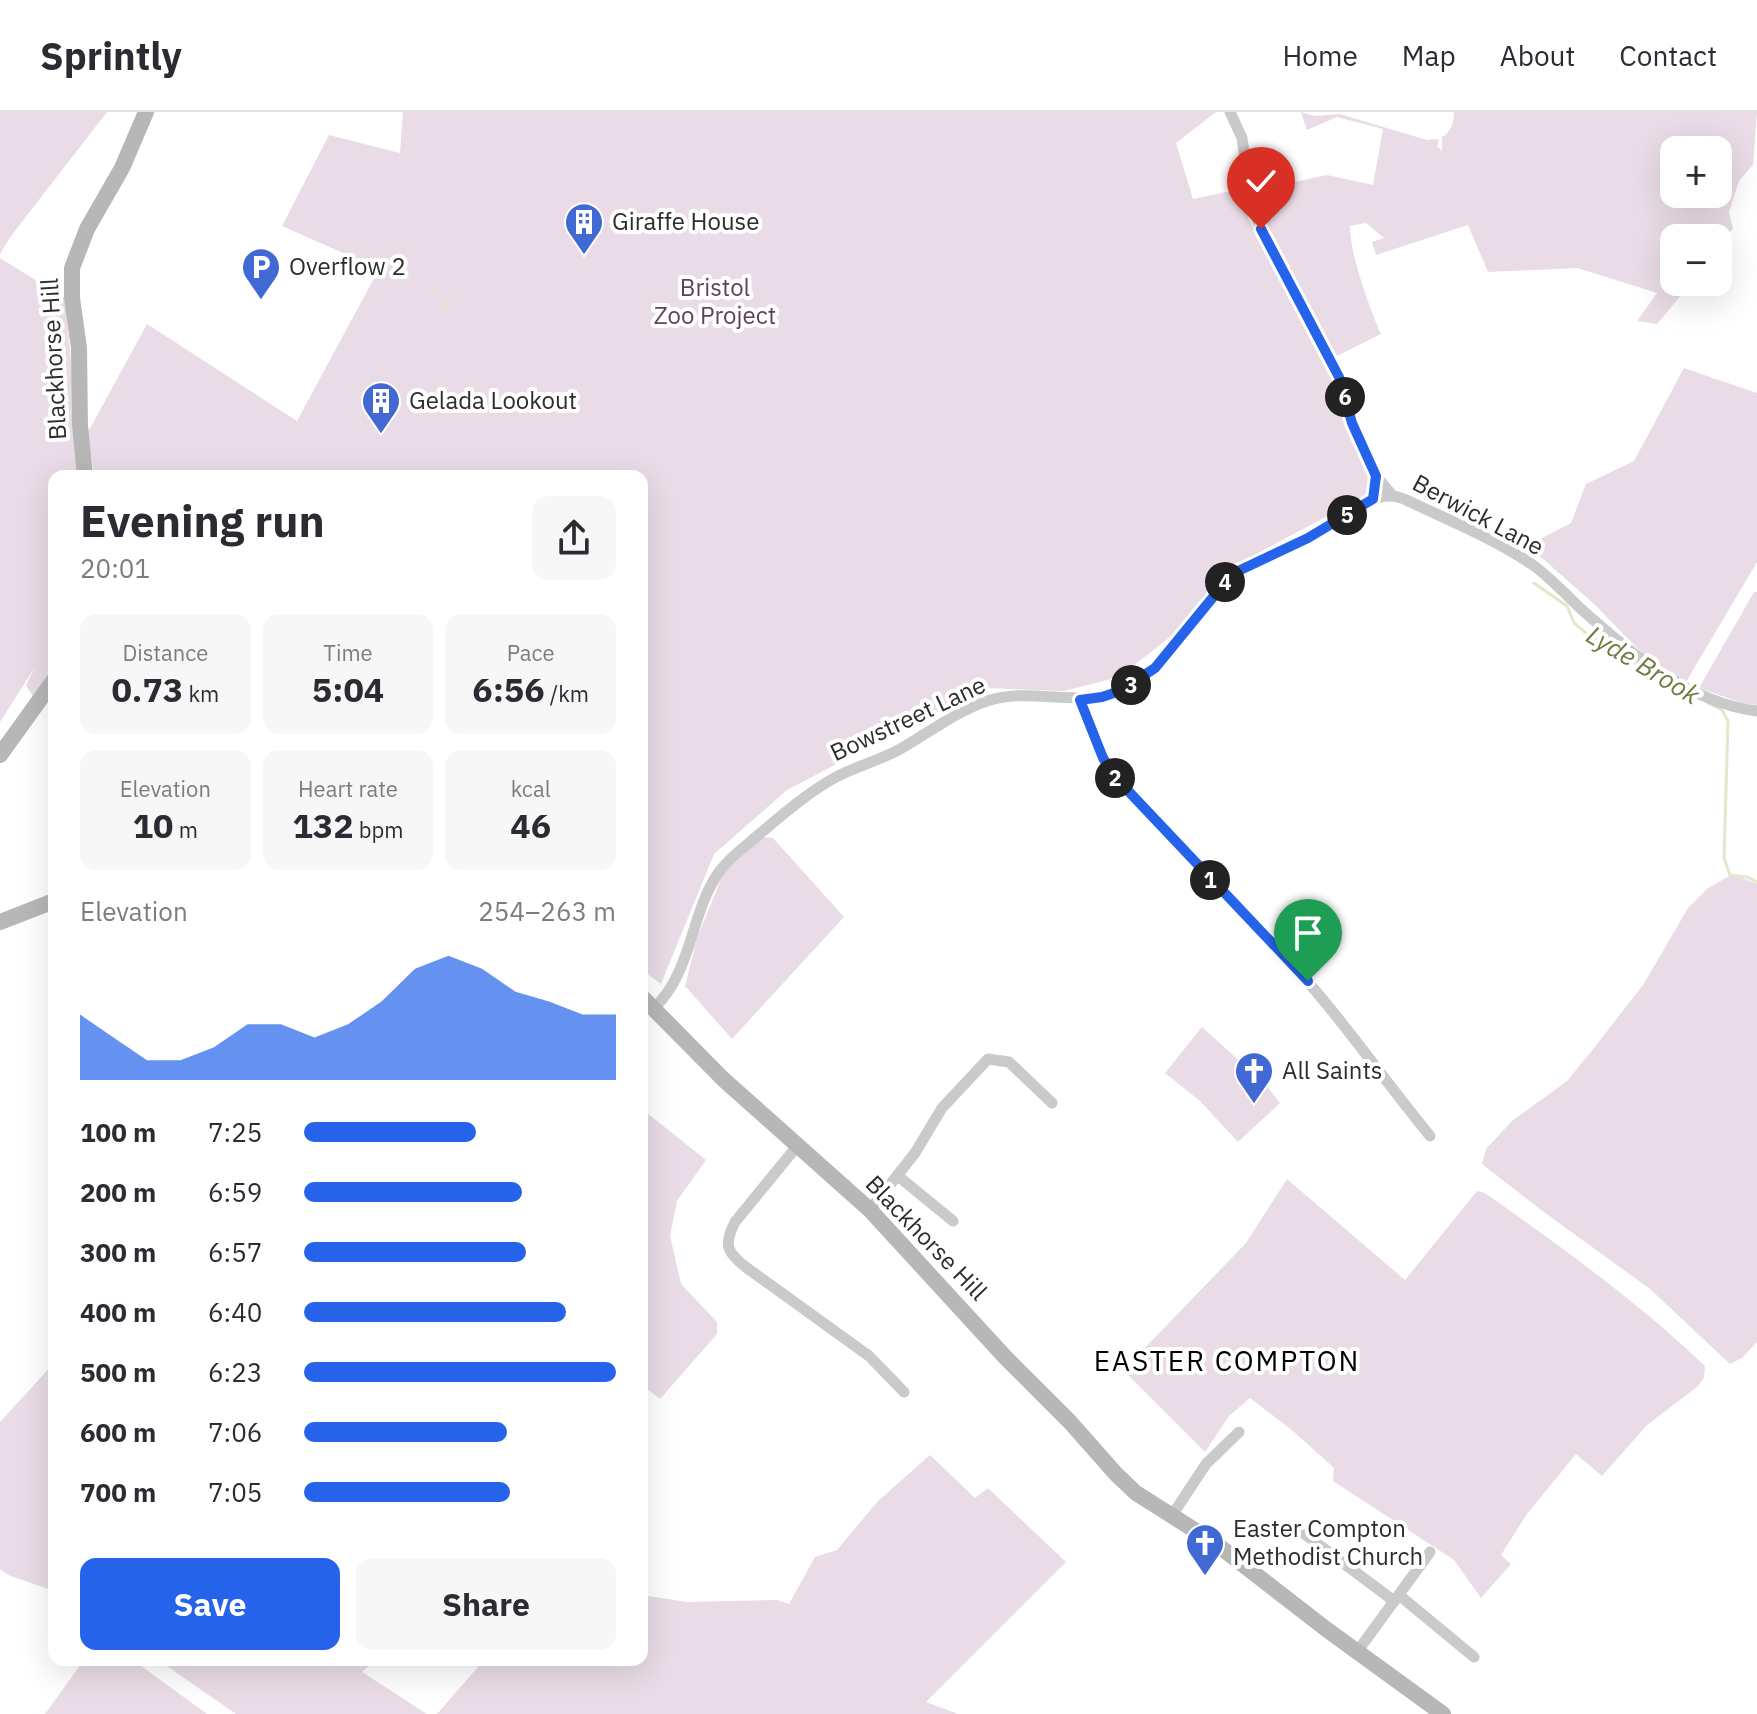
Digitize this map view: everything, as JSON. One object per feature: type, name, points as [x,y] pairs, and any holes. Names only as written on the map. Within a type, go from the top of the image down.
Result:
[{"type":"main road","name":"Blackhorse Hill","points":[[84,470],[72,268],[87,229],[122,168],[146,112]]},
{"type":"main road","points":[[0,755],[48,688]]},
{"type":"main road","points":[[0,922],[48,903]]},
{"type":"main road","name":"Blackhorse Hill","points":[[648,1002],[723,1079],[870,1210],[1136,1493],[1215,1543],[1443,1714]]},
{"type":"street","points":[[1230,112],[1242,138],[1251,202],[1261,229],[1339,377],[1352,423],[1376,476],[1392,495]]},
{"type":"street","points":[[1373,499],[1376,476]]},
{"type":"street","name":"Berwick Lane","points":[[1373,499],[1392,495],[1404,499],[1496,544],[1532,564],[1650,666],[1692,690],[1741,709],[1757,711]]},
{"type":"street","name":"Bowstreet Lane","points":[[648,1002],[667,994],[686,957],[709,891],[719,873],[749,843],[818,788],[899,750],[963,712],[988,701],[1011,697],[1080,700],[1120,691],[1155,668],[1232,574],[1308,538],[1373,499]]},
{"type":"street","points":[[1080,700],[1103,758],[1115,777],[1308,981],[1430,1136]]},
{"type":"street","points":[[870,1210],[898,1176],[942,1108],[988,1059],[1009,1062],[1047,1098],[1053,1084]]},
{"type":"street","points":[[798,1145],[735,1222],[728,1236],[729,1250],[734,1259],[869,1356],[904,1392]]},
{"type":"street","points":[[898,1176],[953,1221]]},
{"type":"street","points":[[1171,1517],[1206,1464],[1239,1432]]},
{"type":"street","points":[[1294,1526],[1474,1657]]},
{"type":"street","points":[[1357,1652],[1430,1552]]},
{"type":"street","points":[[1450,1655],[1458,1643]]},
{"type":"green space","points":[[0,112],[107,112],[0,254]]},
{"type":"green space","name":"Bristol Zoo Project","points":[[403,112],[1216,112],[1176,143],[1193,199],[1241,189],[1248,218],[1333,374],[1352,436],[1375,491],[1235,565],[1174,634],[1119,677],[1064,691],[983,688],[787,790],[714,854],[661,984],[648,974],[648,470],[93,470],[88,432],[147,324],[297,421],[379,269],[282,226],[329,135],[400,153]]},
{"type":"green space","points":[[1301,112],[1315,116],[1340,114],[1427,140],[1439,139],[1437,146],[1442,151],[1442,137],[1451,126],[1454,112],[1757,112],[1753,165],[1739,181],[1732,203],[1732,136],[1660,136],[1660,208],[1730,208],[1732,224],[1660,224],[1660,296],[1680,296],[1657,324],[1637,321],[1657,293],[1578,268],[1488,272],[1468,225],[1376,255],[1372,242],[1384,238],[1366,223],[1350,226],[1351,238],[1361,280],[1381,334],[1333,358],[1259,214],[1253,191],[1327,175],[1373,185],[1383,129],[1337,117],[1307,130]]},
{"type":"green space","points":[[0,258],[65,298],[81,470],[48,470],[48,678],[34,698],[26,685],[35,667],[0,722]]},
{"type":"green space","points":[[1684,368],[1757,393],[1757,562],[1686,682],[1645,656],[1594,604],[1542,558],[1517,551],[1571,523],[1586,484],[1634,461]]},
{"type":"green space","points":[[1754,592],[1757,592],[1757,705],[1699,688]]},
{"type":"green space","points":[[761,837],[773,838],[844,917],[732,1039],[685,986],[697,938],[723,874]]},
{"type":"green space","points":[[1733,874],[1757,884],[1757,1342],[1742,1358],[1730,1364],[1650,1289],[1482,1164],[1486,1149],[1512,1121],[1567,1081],[1590,1053],[1643,985],[1688,908],[1708,888]]},
{"type":"green space","points":[[1202,1027],[1266,1085],[1280,1103],[1238,1142],[1200,1101],[1165,1073]]},
{"type":"green space","points":[[648,1114],[706,1160],[677,1201],[670,1236],[681,1284],[717,1322],[717,1334],[660,1399],[648,1390]]},
{"type":"green space","points":[[1287,1179],[1405,1280],[1477,1191],[1485,1193],[1653,1319],[1705,1366],[1704,1378],[1697,1387],[1647,1425],[1602,1476],[1576,1454],[1527,1514],[1501,1555],[1511,1564],[1481,1598],[1454,1560],[1333,1481],[1334,1468],[1250,1398],[1229,1416],[1205,1452],[1127,1374],[1139,1354],[1246,1243]]},
{"type":"green space","points":[[48,1370],[48,1589],[8,1575],[0,1569],[0,1422]]},
{"type":"green space","points":[[930,1455],[975,1498],[988,1488],[1066,1562],[926,1702],[958,1714],[437,1714],[477,1666],[648,1666],[648,1596],[687,1602],[777,1600],[789,1604],[815,1557],[837,1550],[878,1501]]},
{"type":"green space","points":[[80,1666],[141,1666],[207,1714],[45,1714]]},
{"type":"green space","points":[[167,1666],[368,1666],[362,1672],[427,1714],[236,1714]]},
{"type":"waterway","points":[[442,308],[450,299]]},
{"type":"waterway","name":"Lyde Brook","points":[[1534,583],[1567,606],[1574,623],[1586,633],[1676,688]]},
{"type":"waterway","name":"Lyde Brook","points":[[1708,703],[1722,710],[1728,721],[1724,858],[1730,875],[1757,882]]},
{"type":"place","name":"Giraffe House","points":[[584,256]]},
{"type":"place","name":"Overflow 2","points":[[261,301]]},
{"type":"place","name":"Gelada Lookout","points":[[381,435]]},
{"type":"place","name":"All Saints","points":[[1254,1105]]},
{"type":"place","name":"Easter Compton Methodist Church","points":[[1205,1577]]},
{"type":"district","name":"EASTER COMPTON","points":[[1227,1361]]},
{"type":"route","points":[[1261,229],[1339,377],[1352,423],[1376,476],[1373,499],[1308,538],[1232,574],[1155,668],[1120,691],[1080,700],[1103,758],[1115,777],[1308,981]]}]
